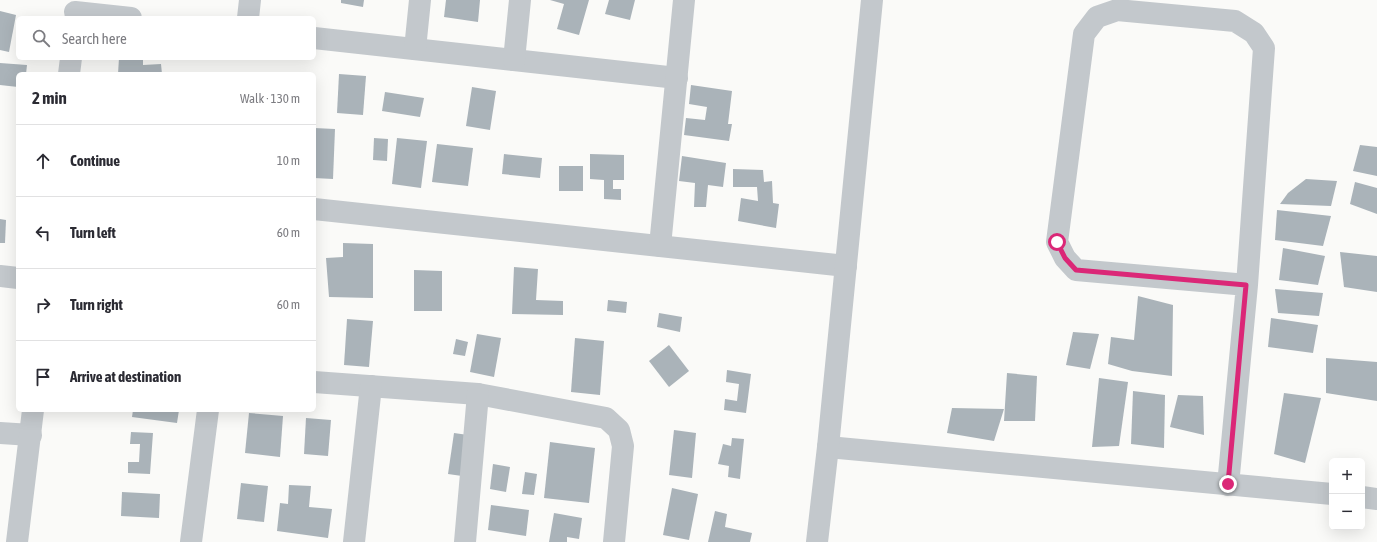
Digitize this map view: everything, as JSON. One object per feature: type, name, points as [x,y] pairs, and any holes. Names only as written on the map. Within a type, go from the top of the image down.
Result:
[{"type":"street","points":[[248,16],[250,0]]},
{"type":"street","points":[[415,49],[420,0]]},
{"type":"street","points":[[514,60],[520,0]]},
{"type":"street","points":[[660,246],[684,0]]},
{"type":"street","points":[[817,542],[828,447],[872,0]]},
{"type":"street","points":[[76,10],[117,16]]},
{"type":"street","points":[[1228,484],[1246,285],[1264,48],[1254,33],[1235,21],[1117,10],[1097,17],[1084,34],[1057,242],[1065,258],[1076,270],[1246,285]]},
{"type":"street","points":[[316,38],[677,78]]},
{"type":"street","points":[[69,72],[71,60]]},
{"type":"street","points":[[316,209],[846,266]]},
{"type":"street","points":[[0,276],[16,278]]},
{"type":"street","points":[[316,382],[478,394],[606,418],[619,430],[623,446],[614,542]]},
{"type":"street","points":[[354,542],[371,386]]},
{"type":"street","points":[[464,542],[478,394]]},
{"type":"street","points":[[17,542],[33,412]]},
{"type":"street","points":[[191,542],[208,412]]},
{"type":"street","points":[[0,433],[30,435]]},
{"type":"street","points":[[828,447],[1329,494]]},
{"type":"street","points":[[1365,497],[1377,498]]},
{"type":"building","points":[[341,0],[364,0],[363,7],[341,3]]},
{"type":"building","points":[[446,0],[480,0],[478,22],[444,17]]},
{"type":"building","points":[[550,0],[589,0],[579,35],[557,29],[564,4]]},
{"type":"building","points":[[609,0],[635,0],[630,20],[605,14]]},
{"type":"building","points":[[0,11],[16,15],[9,52],[0,50]]},
{"type":"building","points":[[119,60],[143,60],[143,65],[161,64],[162,72],[118,72]]},
{"type":"building","points":[[0,63],[27,65],[26,72],[16,72],[16,87],[0,85]]},
{"type":"building","points":[[339,74],[366,76],[363,115],[337,113]]},
{"type":"building","points":[[691,85],[732,91],[728,124],[732,124],[729,141],[684,135],[686,118],[705,120],[707,107],[689,104]]},
{"type":"building","points":[[472,87],[496,91],[490,130],[466,126]]},
{"type":"building","points":[[385,92],[424,98],[420,117],[382,111]]},
{"type":"building","points":[[316,128],[335,129],[333,179],[316,178]]},
{"type":"building","points":[[374,138],[388,139],[387,161],[373,160]]},
{"type":"building","points":[[397,138],[427,141],[421,188],[392,184]]},
{"type":"building","points":[[437,144],[473,148],[468,186],[432,182]]},
{"type":"building","points":[[1360,145],[1377,147],[1377,176],[1353,171]]},
{"type":"building","points":[[504,154],[542,158],[540,178],[502,174]]},
{"type":"building","points":[[590,154],[624,155],[624,180],[613,180],[613,189],[621,189],[621,200],[604,199],[604,180],[590,179]]},
{"type":"building","points":[[682,156],[726,163],[723,187],[708,185],[706,207],[694,207],[695,183],[679,181]]},
{"type":"building","points":[[559,166],[583,166],[583,191],[559,191]]},
{"type":"building","points":[[733,169],[763,170],[764,182],[772,181],[773,203],[779,204],[776,228],[738,221],[741,198],[758,201],[757,187],[733,187]]},
{"type":"building","points":[[1306,179],[1337,181],[1331,206],[1280,204],[1288,193]]},
{"type":"building","points":[[1355,182],[1377,188],[1377,214],[1350,204]]},
{"type":"building","points":[[1277,210],[1331,216],[1323,246],[1275,240]]},
{"type":"building","points":[[0,219],[6,220],[5,243],[0,243]]},
{"type":"building","points":[[343,243],[373,244],[373,298],[329,297],[326,258],[343,257]]},
{"type":"building","points":[[1283,248],[1325,256],[1318,285],[1279,280]]},
{"type":"building","points":[[1340,252],[1377,256],[1377,292],[1344,287]]},
{"type":"building","points":[[514,267],[538,269],[536,300],[563,301],[563,315],[512,314]]},
{"type":"building","points":[[414,270],[442,271],[442,311],[414,311]]},
{"type":"building","points":[[1275,289],[1323,293],[1319,316],[1278,313]]},
{"type":"building","points":[[1138,296],[1173,305],[1172,376],[1132,371],[1108,364],[1111,337],[1134,340]]},
{"type":"building","points":[[608,300],[627,302],[626,313],[607,311]]},
{"type":"building","points":[[659,313],[682,317],[680,332],[657,327]]},
{"type":"building","points":[[1271,318],[1318,325],[1313,353],[1268,347]]},
{"type":"building","points":[[347,319],[373,321],[369,367],[344,365]]},
{"type":"building","points":[[1073,332],[1099,334],[1090,369],[1066,365]]},
{"type":"building","points":[[477,334],[501,338],[494,377],[470,372]]},
{"type":"building","points":[[575,338],[604,341],[600,395],[571,392]]},
{"type":"building","points":[[456,339],[468,342],[465,356],[453,354]]},
{"type":"building","points":[[669,345],[689,371],[669,387],[649,361]]},
{"type":"building","points":[[1326,358],[1377,362],[1377,401],[1326,393]]},
{"type":"building","points":[[727,370],[751,374],[746,413],[724,410],[725,399],[737,401],[739,384],[726,382]]},
{"type":"building","points":[[1007,373],[1037,376],[1035,421],[1004,421]]},
{"type":"building","points":[[1099,378],[1128,382],[1119,446],[1092,447]]},
{"type":"building","points":[[1133,391],[1165,395],[1164,448],[1131,444]]},
{"type":"building","points":[[1284,393],[1321,398],[1305,463],[1274,454]]},
{"type":"building","points":[[1178,395],[1203,396],[1204,435],[1170,427]]},
{"type":"building","points":[[952,408],[1004,409],[994,441],[947,433]]},
{"type":"building","points":[[133,412],[179,412],[177,423],[132,417]]},
{"type":"building","points":[[249,413],[283,416],[280,457],[245,453]]},
{"type":"building","points":[[306,418],[331,420],[328,456],[304,454]]},
{"type":"building","points":[[674,430],[696,433],[692,478],[669,475]]},
{"type":"building","points":[[131,432],[153,433],[150,474],[128,473],[128,462],[139,462],[140,444],[130,444]]},
{"type":"building","points":[[454,433],[468,435],[462,476],[448,474]]},
{"type":"building","points":[[732,438],[744,439],[740,479],[728,477],[729,466],[718,464],[723,444],[731,446]]},
{"type":"building","points":[[550,442],[595,448],[589,503],[544,498]]},
{"type":"building","points":[[493,464],[510,467],[506,492],[490,489]]},
{"type":"building","points":[[525,472],[537,474],[534,495],[522,494]]},
{"type":"building","points":[[241,483],[268,486],[264,522],[237,519]]},
{"type":"building","points":[[289,485],[311,486],[309,507],[332,509],[328,538],[277,531],[280,503],[288,504]]},
{"type":"building","points":[[672,488],[698,494],[689,540],[663,535]]},
{"type":"building","points":[[122,492],[160,494],[159,518],[121,516]]},
{"type":"building","points":[[491,505],[529,510],[526,536],[488,530]]},
{"type":"building","points":[[715,511],[727,514],[725,527],[752,533],[750,542],[708,542]]},
{"type":"building","points":[[554,513],[582,518],[579,539],[567,537],[567,542],[549,542]]},
{"type":"route","points":[[1057,242],[1065,258],[1076,270],[1246,285],[1228,484]]}]
